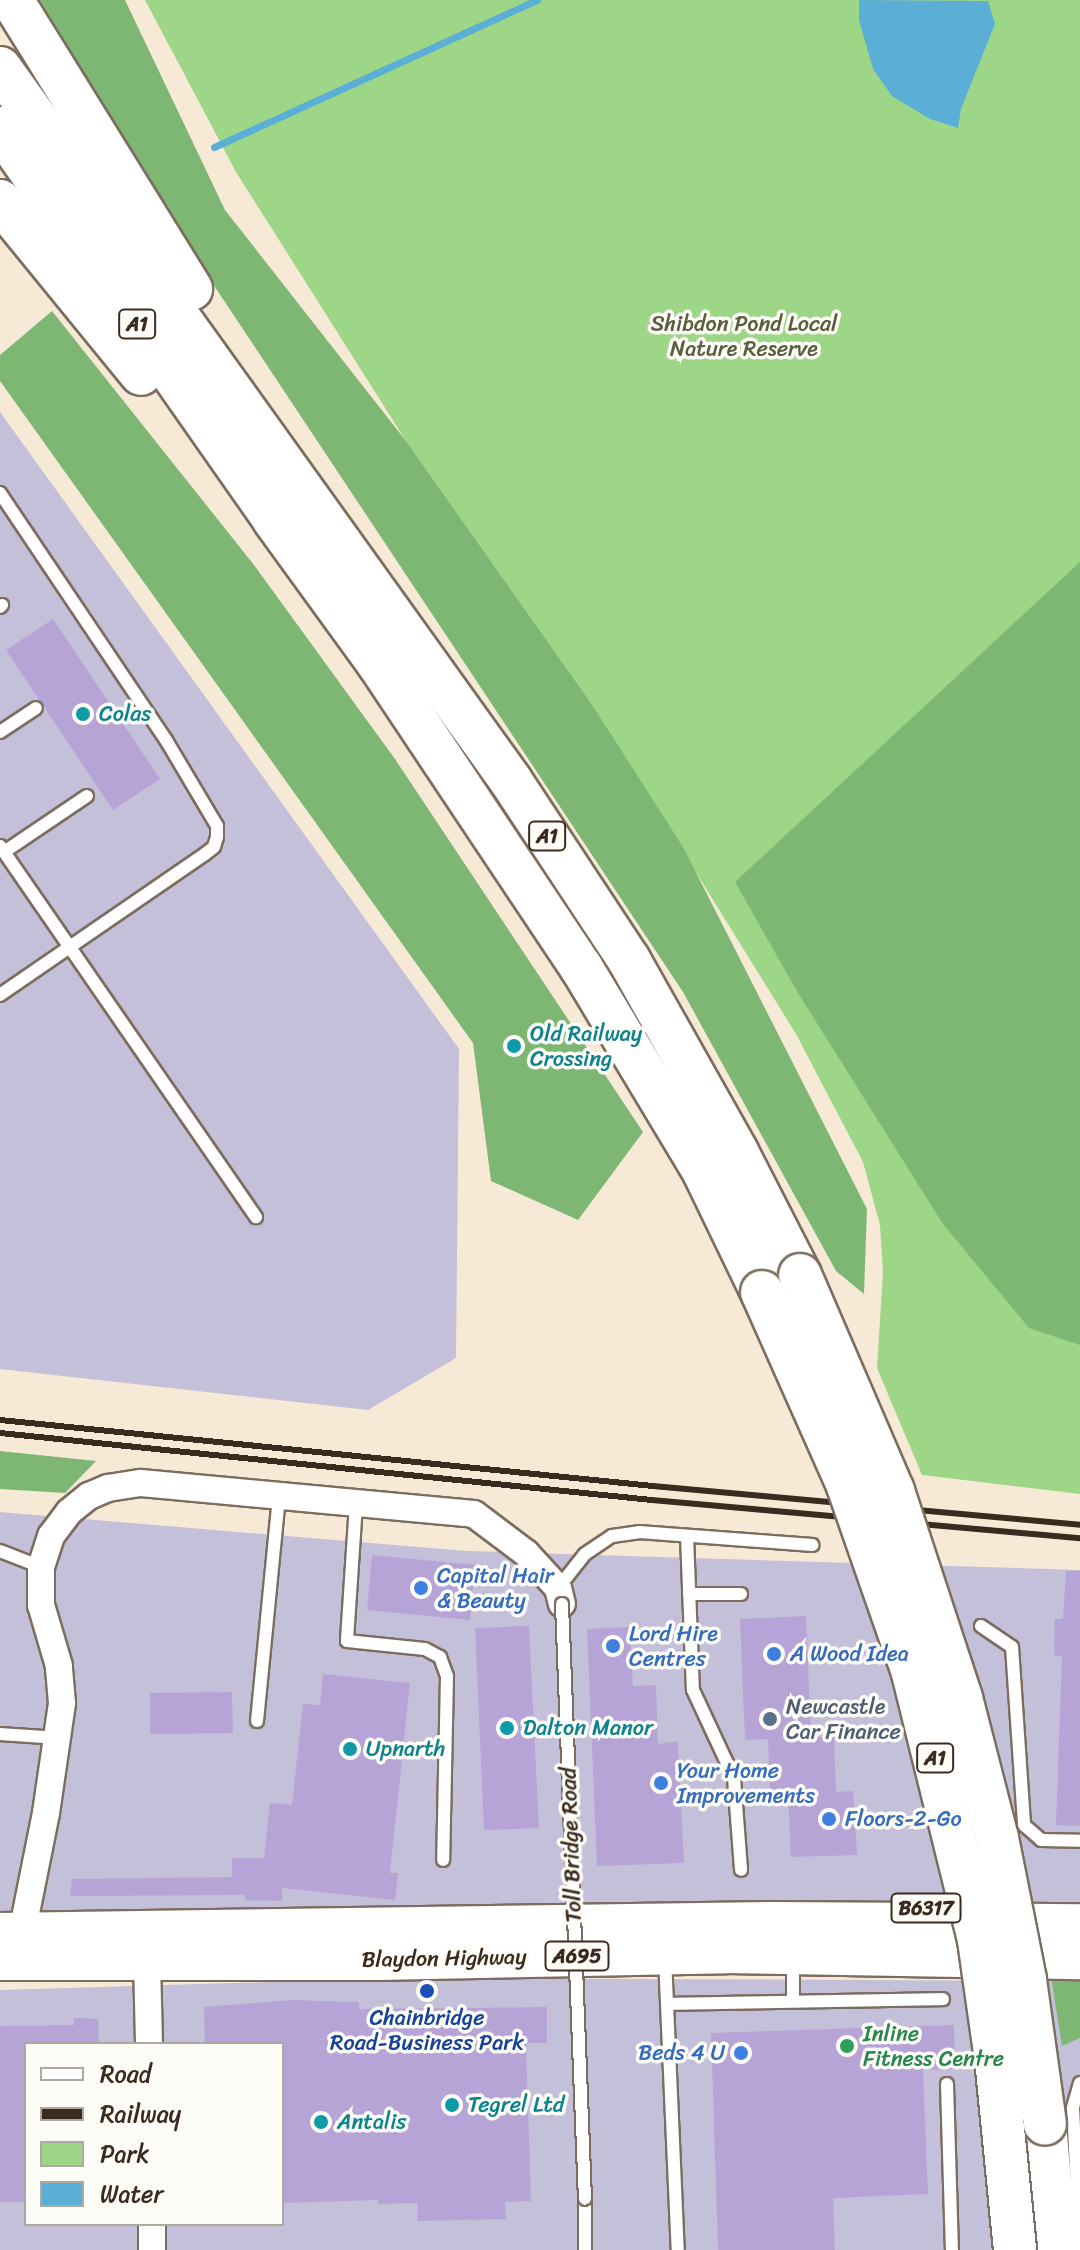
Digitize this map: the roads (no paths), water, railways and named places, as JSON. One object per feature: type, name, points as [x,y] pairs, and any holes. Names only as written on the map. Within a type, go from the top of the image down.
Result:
[{"type":"highway","points":[[12,0],[229,350],[255,422]]},
{"type":"highway","name":"A1","points":[[0,68],[511,781],[629,960],[737,1152],[800,1275],[893,1491],[961,1698],[997,1838],[1025,1980],[1045,2124],[1056,2250]]},
{"type":"highway","name":"A1","points":[[0,128],[274,520],[378,663],[600,996],[703,1170],[762,1292],[847,1483],[894,1611],[917,1687],[979,1940],[996,2059],[1015,2250]]},
{"type":"highway","points":[[0,201],[199,444],[274,520]]},
{"type":"main road","name":"B6317","points":[[782,1938],[1080,1896]]},
{"type":"main road","name":"Blaydon Highway","points":[[7,1942],[782,1938],[1080,1924]]},
{"type":"main road","name":"Blaydon Highway","points":[[7,1942],[74,1962],[664,1954],[782,1938],[1080,1959]]},
{"type":"main road","name":"A695","points":[[0,1973],[74,1962]]},
{"type":"street","points":[[7,1942],[59,1738],[62,1703],[59,1666],[41,1605],[41,1567],[51,1536],[69,1512],[89,1496],[108,1488],[141,1483],[474,1514],[526,1553],[560,1596]]},
{"type":"street","points":[[147,1961],[149,2042]]},
{"type":"street","points":[[152,2226],[152,2250]]},
{"type":"lane","points":[[0,493],[166,740],[217,826],[214,847],[0,995]]},
{"type":"lane","points":[[0,732],[36,708]]},
{"type":"lane","points":[[87,796],[2,849],[256,1217]]},
{"type":"lane","points":[[257,1721],[279,1497]]},
{"type":"lane","points":[[356,1504],[347,1641],[425,1649],[440,1657],[447,1676],[443,1860]]},
{"type":"lane","points":[[560,1596],[585,1554],[612,1536],[639,1532],[813,1545]]},
{"type":"lane","points":[[687,1536],[693,1690],[734,1778],[741,1870]]},
{"type":"lane","points":[[0,1551],[41,1567]]},
{"type":"lane","points":[[689,1594],[741,1594]]},
{"type":"lane","name":"Toll Bridge Road","points":[[560,1596],[585,2250]]},
{"type":"lane","points":[[981,1626],[1012,1647],[1024,1825],[1041,1840],[1080,1841]]},
{"type":"lane","points":[[0,1734],[59,1738]]},
{"type":"lane","points":[[782,1938],[793,2001]]},
{"type":"lane","points":[[664,1954],[669,2004],[678,2250]]},
{"type":"lane","points":[[669,2004],[943,1999]]},
{"type":"lane","points":[[1080,2083],[1073,2108],[1080,2248]]},
{"type":"lane","points":[[947,2084],[952,2250]]},
{"type":"water","points":[[859,0],[988,1],[995,24],[961,109],[958,128],[930,119],[892,96],[873,69],[859,20]]},
{"type":"waterway","points":[[214,147],[537,0]]},
{"type":"railway","points":[[0,1420],[653,1486],[1080,1525]]},
{"type":"railway","points":[[0,1433],[652,1500],[1080,1538]]},
{"type":"place","name":"Colas","points":[[83,714]]},
{"type":"place","name":"Old Railway Crossing","points":[[514,1046]]},
{"type":"place","name":"Capital Hair & Beauty","points":[[421,1588]]},
{"type":"place","name":"Lord Hire Centres","points":[[613,1646]]},
{"type":"place","name":"A Wood Idea","points":[[774,1654]]},
{"type":"place","name":"Newcastle Car Finance","points":[[770,1719]]},
{"type":"place","name":"Dalton Manor","points":[[507,1728]]},
{"type":"place","name":"Upnarth","points":[[350,1749]]},
{"type":"place","name":"Your Home Improvements","points":[[661,1783]]},
{"type":"place","name":"Floors-2-Go","points":[[829,1819]]},
{"type":"place","name":"Chainbridge Road-Business Park","points":[[427,1991]]},
{"type":"place","name":"Inline Fitness Centre","points":[[847,2046]]},
{"type":"place","name":"Beds 4 U","points":[[741,2053]]},
{"type":"place","name":"Tegrel Ltd","points":[[452,2105]]},
{"type":"place","name":"Antalis","points":[[321,2122]]},
{"type":"park label","name":"Shibdon Pond Local Nature Reserve","points":[[744,336]]}]
